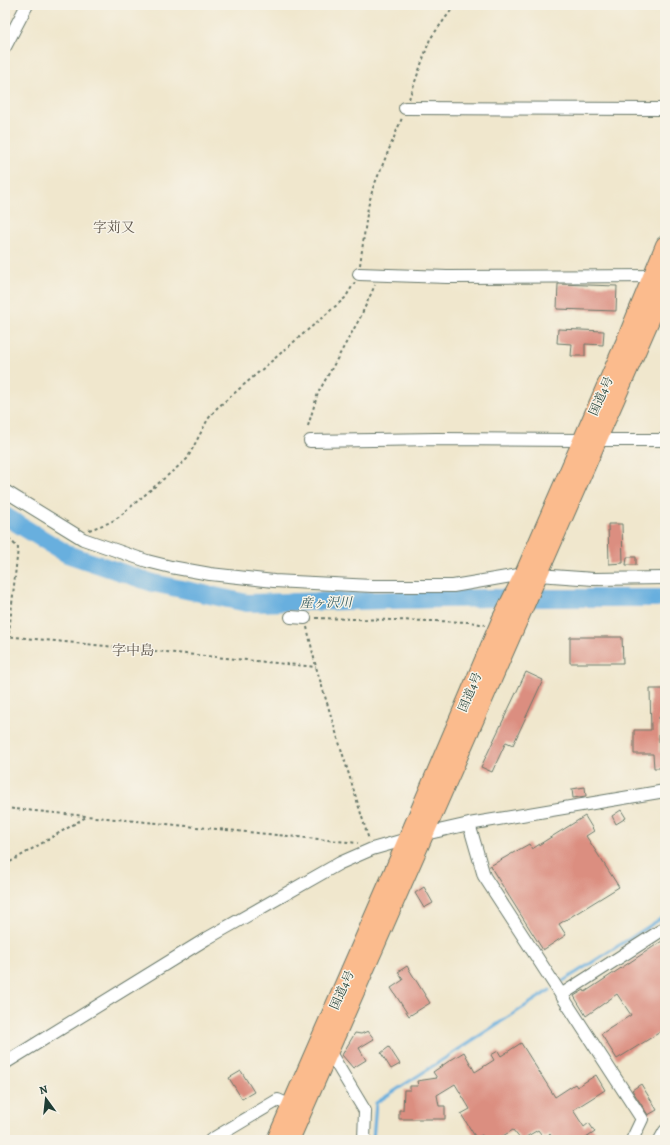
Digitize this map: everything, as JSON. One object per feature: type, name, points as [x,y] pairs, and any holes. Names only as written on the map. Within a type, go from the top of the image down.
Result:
[{"type":"highway","name":"国道4号","points":[[290,1140],[329,1051],[416,836],[506,623],[530,577],[661,279],[665,245]]},
{"type":"highway","name":"国道4号","points":[[276,1140],[416,836]]},
{"type":"street","points":[[5,47],[27,5]]},
{"type":"street","points":[[406,108],[665,109]]},
{"type":"street","points":[[358,274],[447,277],[661,279]]},
{"type":"street","points":[[310,441],[451,439],[665,440]]},
{"type":"street","points":[[5,491],[83,539],[147,561],[210,574],[274,581],[372,586],[453,586],[530,577],[594,579],[665,578]]},
{"type":"street","points":[[291,617],[305,618]]},
{"type":"street","points":[[5,1063],[206,939],[340,863],[372,849],[416,836],[469,824],[665,791]]},
{"type":"street","points":[[469,824],[484,876],[642,1119],[632,1140]]},
{"type":"street","points":[[562,995],[665,928]]},
{"type":"street","points":[[329,1051],[365,1111],[364,1140]]},
{"type":"street","points":[[211,1140],[278,1100],[291,1106]]},
{"type":"street","points":[[660,1140],[665,1131]]},
{"type":"path","points":[[83,539],[90,529],[111,522],[120,516],[187,459],[208,419],[230,396],[345,298],[358,274],[370,201],[406,108],[430,38],[455,5]]},
{"type":"path","points":[[308,426],[318,394],[360,318],[380,275]]},
{"type":"path","points":[[5,534],[18,548],[5,670]]},
{"type":"path","points":[[372,849],[316,667],[305,618],[506,623]]},
{"type":"path","points":[[5,636],[316,667]]},
{"type":"path","points":[[5,808],[361,844],[372,849]]},
{"type":"path","points":[[5,865],[87,816]]},
{"type":"building","points":[[558,284],[617,286],[616,311],[557,309]]},
{"type":"building","points":[[558,329],[604,331],[603,345],[585,344],[585,356],[571,356],[572,344],[557,343]]},
{"type":"building","points":[[608,524],[622,524],[623,563],[609,564]]},
{"type":"building","points":[[627,557],[636,557],[636,565],[626,565]]},
{"type":"building","points":[[570,637],[622,637],[623,663],[570,663]]},
{"type":"building","points":[[526,672],[543,680],[513,745],[506,742],[492,772],[481,767]]},
{"type":"building","points":[[650,689],[665,689],[665,716],[659,717],[659,752],[665,752],[665,768],[654,768],[653,754],[634,754],[634,730],[651,730]]},
{"type":"building","points":[[585,787],[586,796],[573,798],[572,789]]},
{"type":"building","points":[[621,810],[626,818],[616,824],[612,816]]},
{"type":"building","points":[[585,816],[594,831],[586,836],[619,887],[559,924],[566,935],[543,950],[490,866],[529,844],[532,849]]},
{"type":"building","points":[[424,887],[433,903],[424,908],[415,893]]},
{"type":"building","points":[[665,939],[665,1029],[617,1059],[601,1034],[631,1015],[617,994],[586,1016],[574,996],[584,990],[585,992]]},
{"type":"building","points":[[407,966],[430,1003],[409,1016],[391,988],[403,980],[398,972]]},
{"type":"building","points":[[368,1031],[374,1039],[359,1048],[366,1060],[353,1068],[342,1055],[355,1033],[361,1034]]},
{"type":"building","points":[[521,1043],[555,1097],[575,1084],[577,1087],[596,1075],[605,1090],[573,1110],[584,1127],[589,1123],[595,1132],[583,1140],[553,1140],[550,1134],[544,1138],[538,1130],[521,1140],[513,1130],[496,1140],[486,1140],[482,1135],[476,1138],[461,1114],[470,1109],[455,1084],[437,1095],[439,1106],[445,1106],[445,1119],[399,1119],[399,1110],[403,1110],[404,1090],[410,1090],[410,1086],[418,1086],[417,1081],[437,1078],[433,1072],[449,1061],[464,1052],[475,1072],[494,1060],[491,1055],[498,1051],[501,1056]]},
{"type":"building","points":[[389,1047],[400,1064],[391,1069],[381,1053]]},
{"type":"building","points":[[241,1071],[254,1092],[242,1099],[229,1078]]},
{"type":"building","points":[[641,1084],[657,1110],[648,1115],[632,1090]]},
{"type":"waterway","name":"産ヶ沢川","points":[[5,516],[67,554],[153,583],[247,603],[493,598],[665,598]]},
{"type":"waterway","points":[[563,981],[665,916]]},
{"type":"waterway","points":[[373,1140],[376,1103],[550,990]]},
{"type":"district","name":"字苅又","points":[[114,227]]},
{"type":"district","name":"字中島","points":[[133,650]]}]
